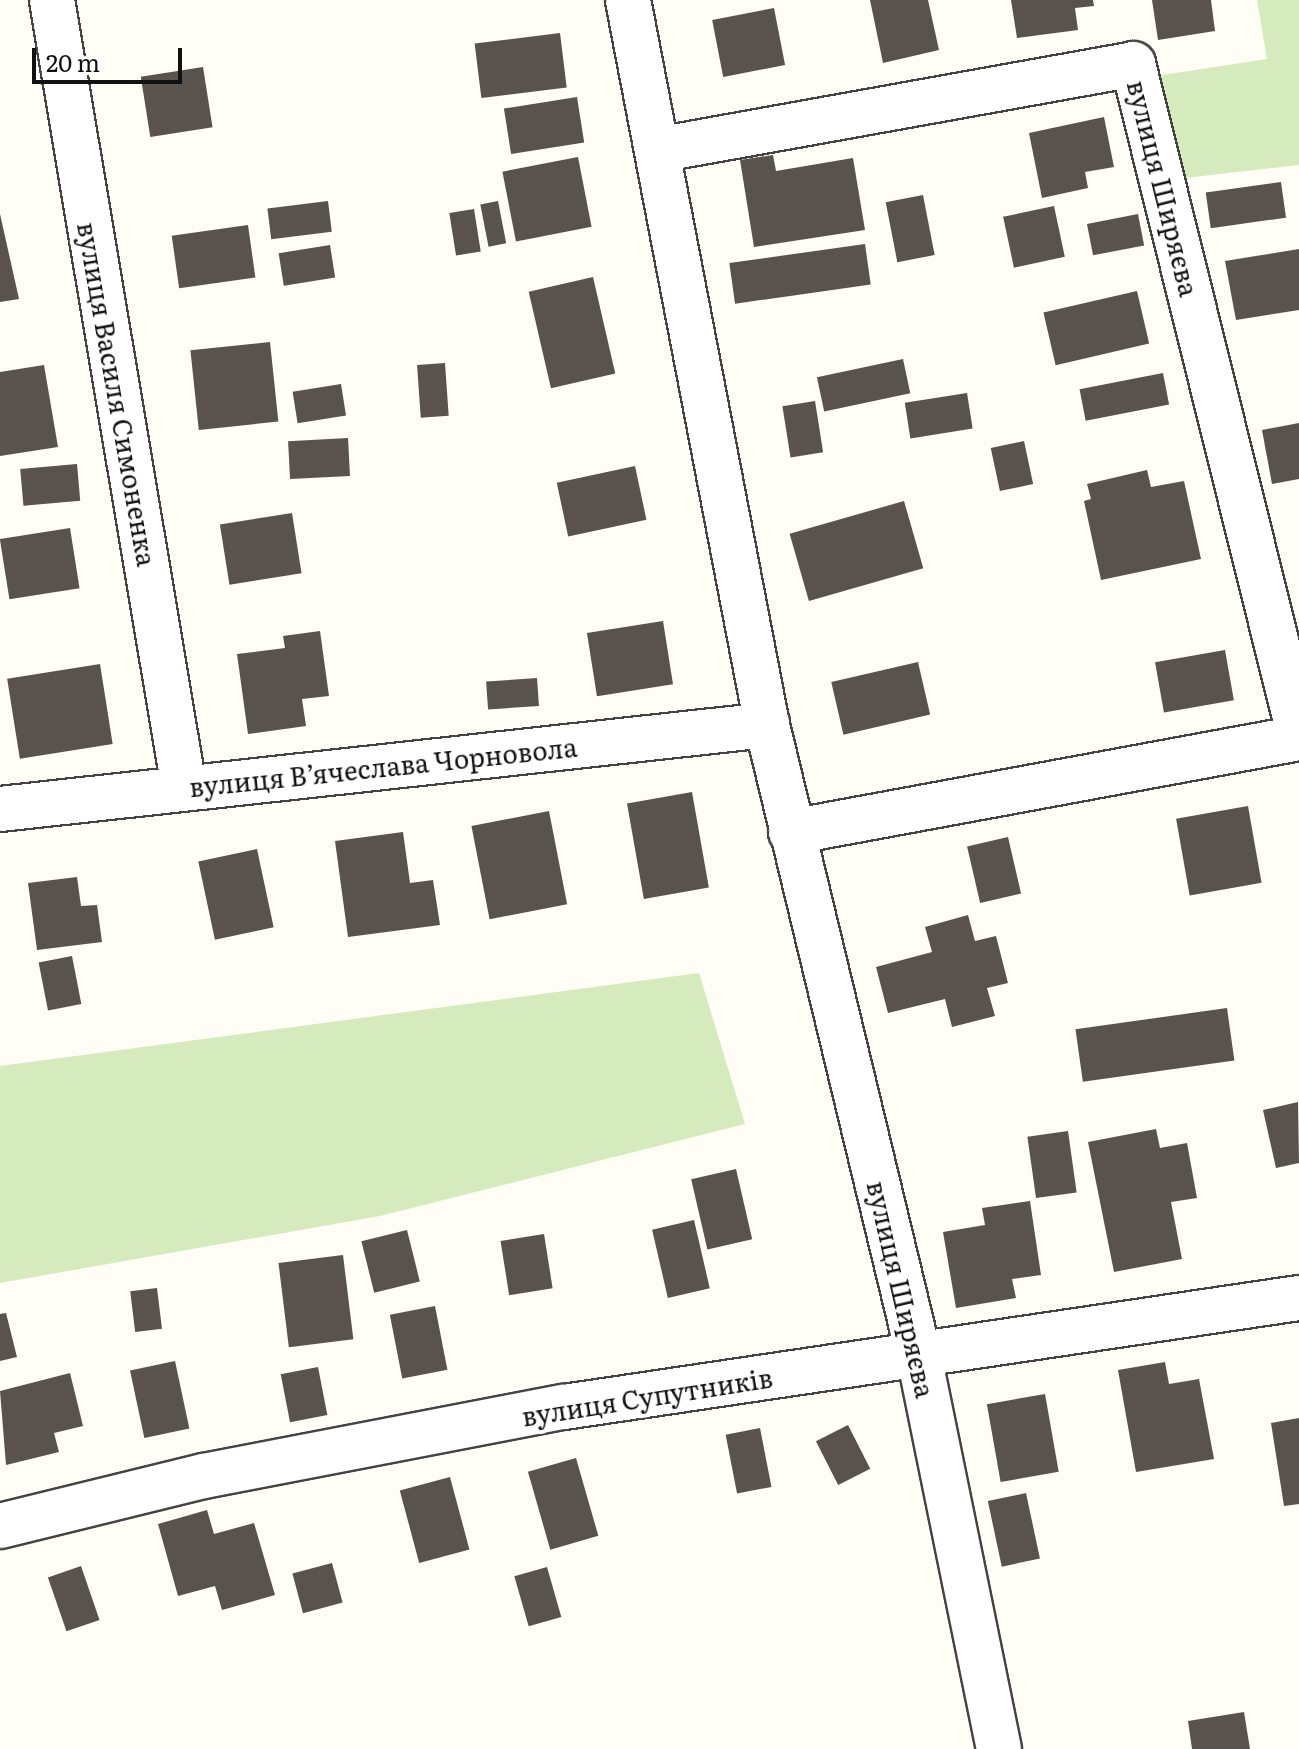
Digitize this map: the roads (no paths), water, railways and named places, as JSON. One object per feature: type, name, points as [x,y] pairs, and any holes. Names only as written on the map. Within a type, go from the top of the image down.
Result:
[{"type":"street","name":"вулиця Василя Симоненка","points":[[52,0],[184,788]]},
{"type":"street","name":"вулиця Ширяєва","points":[[628,0],[767,725],[919,1356],[999,1749]]},
{"type":"street","name":"вулиця Ширяєва","points":[[657,150],[1133,64],[1299,736],[791,832]]},
{"type":"street","name":"вулиця Вʼячеслава Чорновола","points":[[0,809],[767,725]]},
{"type":"street","name":"вулиця Супутників","points":[[0,1526],[204,1476],[564,1407],[1299,1298]]}]
